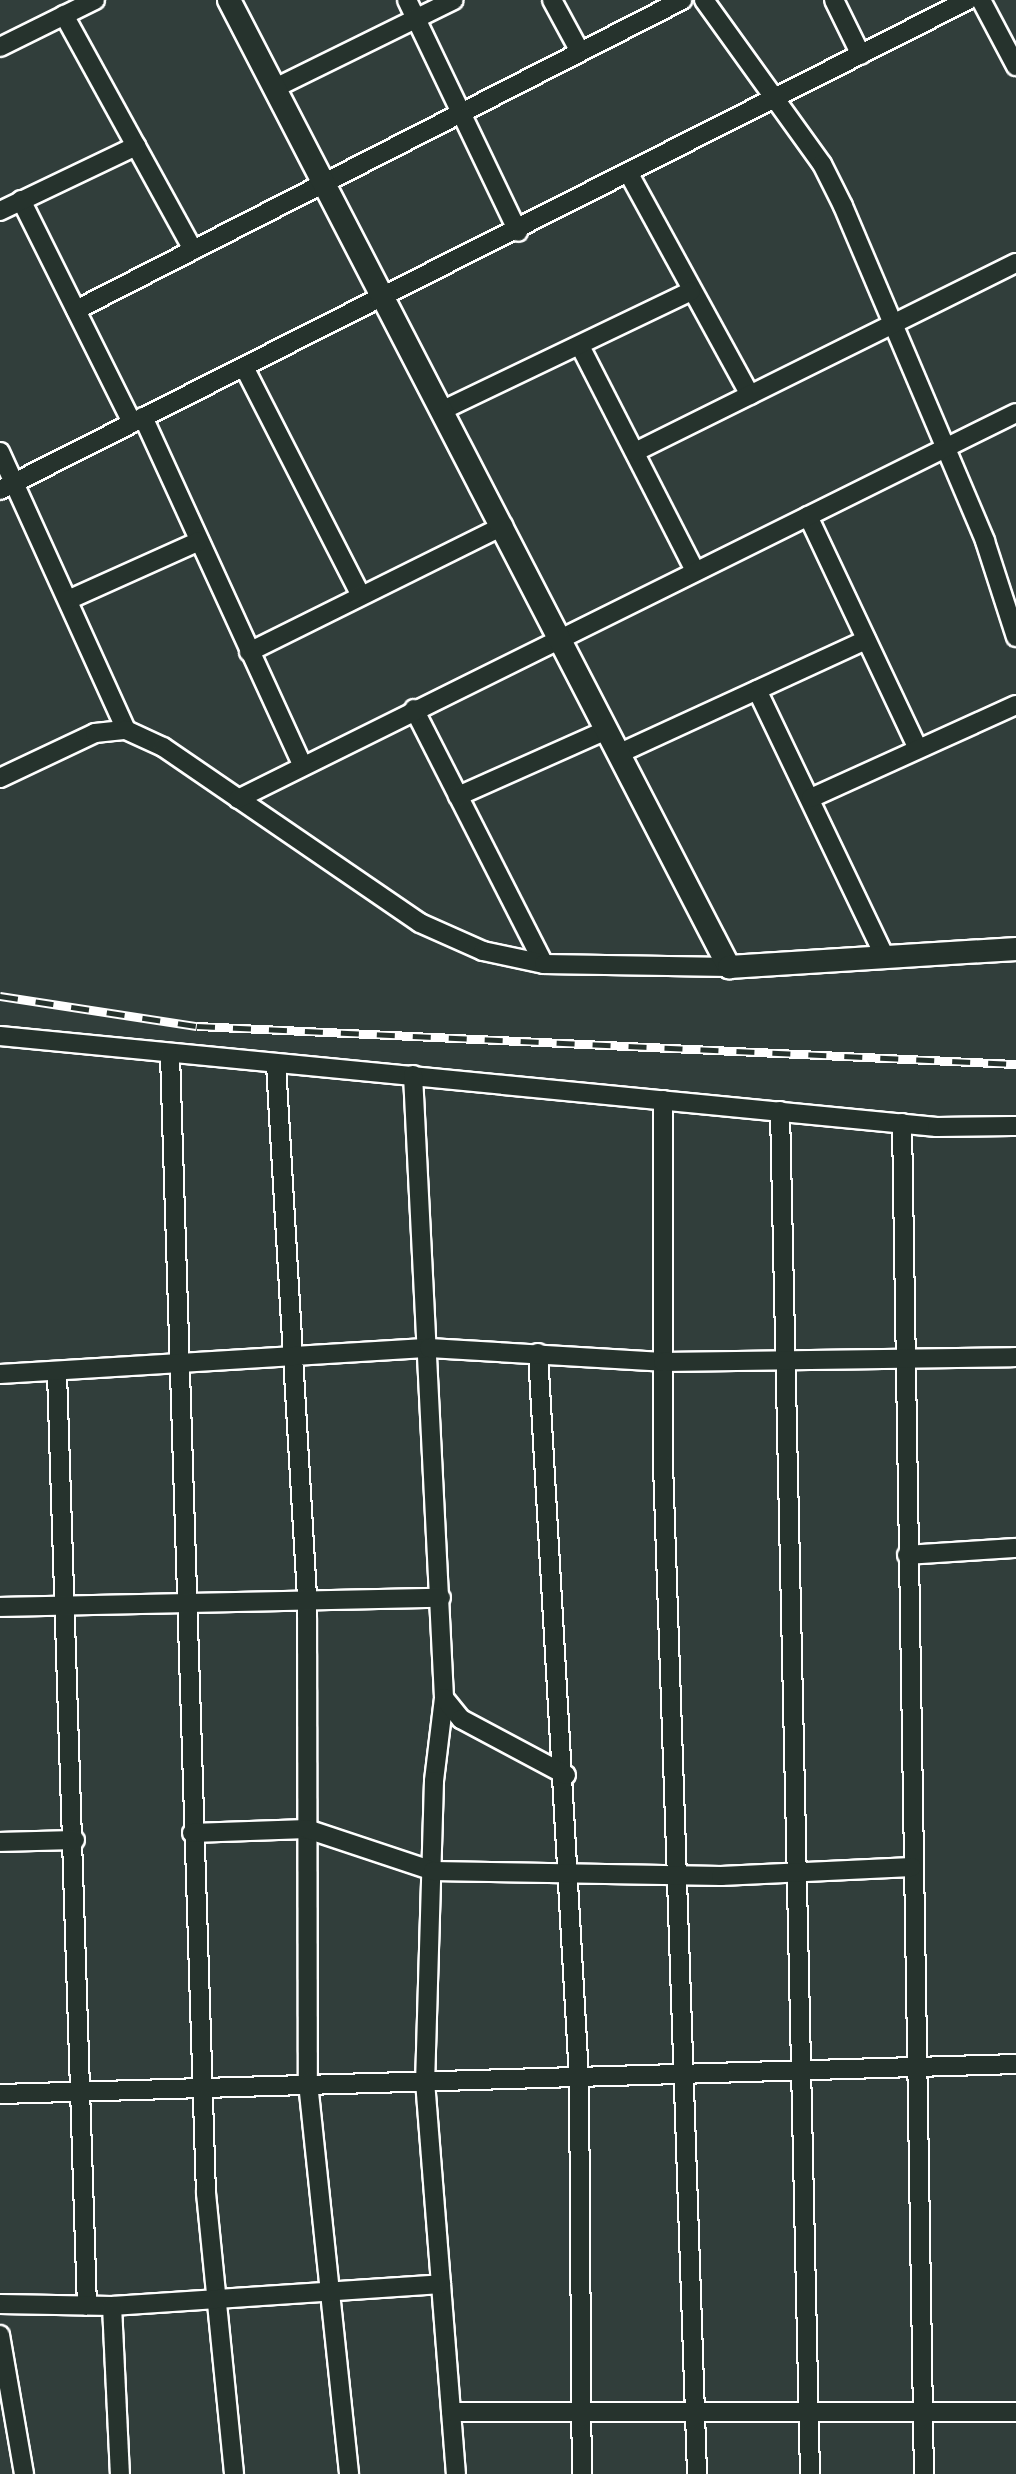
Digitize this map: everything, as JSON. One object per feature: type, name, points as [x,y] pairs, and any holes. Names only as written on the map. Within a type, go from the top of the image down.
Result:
[{"type":"street","points":[[0,47],[95,0]]},
{"type":"street","points":[[229,0],[729,967]]},
{"type":"street","points":[[407,0],[518,232]]},
{"type":"street","points":[[275,88],[454,0]]},
{"type":"street","points":[[552,0],[579,50]]},
{"type":"street","points":[[76,310],[682,0]]},
{"type":"street","points":[[704,0],[822,164],[944,450],[1016,637]]},
{"type":"street","points":[[834,0],[861,55]]},
{"type":"street","points":[[8,487],[244,367],[386,301],[968,0]]},
{"type":"street","points":[[981,0],[1016,66]]},
{"type":"street","points":[[64,15],[193,250]]},
{"type":"street","points":[[0,211],[136,146]]},
{"type":"street","points":[[629,174],[750,395]]},
{"type":"street","points":[[21,200],[199,541],[302,764]]},
{"type":"street","points":[[635,452],[1016,263]]},
{"type":"street","points":[[443,410],[691,291]]},
{"type":"street","points":[[580,346],[695,571]]},
{"type":"street","points":[[244,367],[361,596]]},
{"type":"street","points":[[238,799],[558,636],[1016,413]]},
{"type":"street","points":[[0,452],[8,487],[68,600],[126,730],[238,799],[420,923],[483,951],[544,964],[729,967],[1016,949]]},
{"type":"street","points":[[808,516],[917,747]]},
{"type":"street","points":[[249,652],[503,526]]},
{"type":"street","points":[[68,600],[199,541]]},
{"type":"street","points":[[618,754],[866,640]]},
{"type":"street","points":[[757,690],[884,955]]},
{"type":"street","points":[[811,798],[917,747],[1016,705]]},
{"type":"street","points":[[414,709],[544,964]]},
{"type":"street","points":[[0,778],[95,733],[126,730]]},
{"type":"street","points":[[458,796],[606,730]]},
{"type":"street","points":[[0,1036],[170,1055],[413,1075],[902,1123],[1016,1126]]},
{"type":"street","points":[[170,1055],[183,1600],[211,2299],[227,2357],[234,2474]]},
{"type":"street","points":[[276,1064],[307,1597],[308,2083],[335,2293],[349,2474]]},
{"type":"street","points":[[413,1075],[429,1348],[444,1698],[433,1871],[425,2081],[456,2474]]},
{"type":"street","points":[[663,1100],[663,1362],[677,1875],[688,2074],[697,2474]]},
{"type":"street","points":[[780,1111],[780,1363],[802,2070],[810,2474]]},
{"type":"street","points":[[902,1123],[924,2474]]},
{"type":"street","points":[[0,1374],[57,1373],[429,1348],[663,1362],[904,1363],[1016,1357]]},
{"type":"street","points":[[538,1353],[571,1869],[579,2077],[582,2474]]},
{"type":"street","points":[[57,1373],[75,1840],[87,2306]]},
{"type":"street","points":[[907,1555],[1016,1548]]},
{"type":"street","points":[[0,1607],[307,1597],[441,1598]]},
{"type":"street","points":[[444,1698],[461,1719],[566,1775]]},
{"type":"street","points":[[192,1833],[307,1829],[433,1871],[571,1869],[677,1875],[912,1867]]},
{"type":"street","points":[[0,1842],[75,1840]]},
{"type":"street","points":[[0,2094],[1016,2064]]},
{"type":"street","points":[[0,2304],[112,2306],[441,2284]]},
{"type":"street","points":[[112,2306],[120,2474]]},
{"type":"street","points":[[0,2335],[24,2474]]},
{"type":"street","points":[[451,2412],[1016,2412]]},
{"type":"railway","points":[[0,996],[197,1026],[1016,1064]]}]
